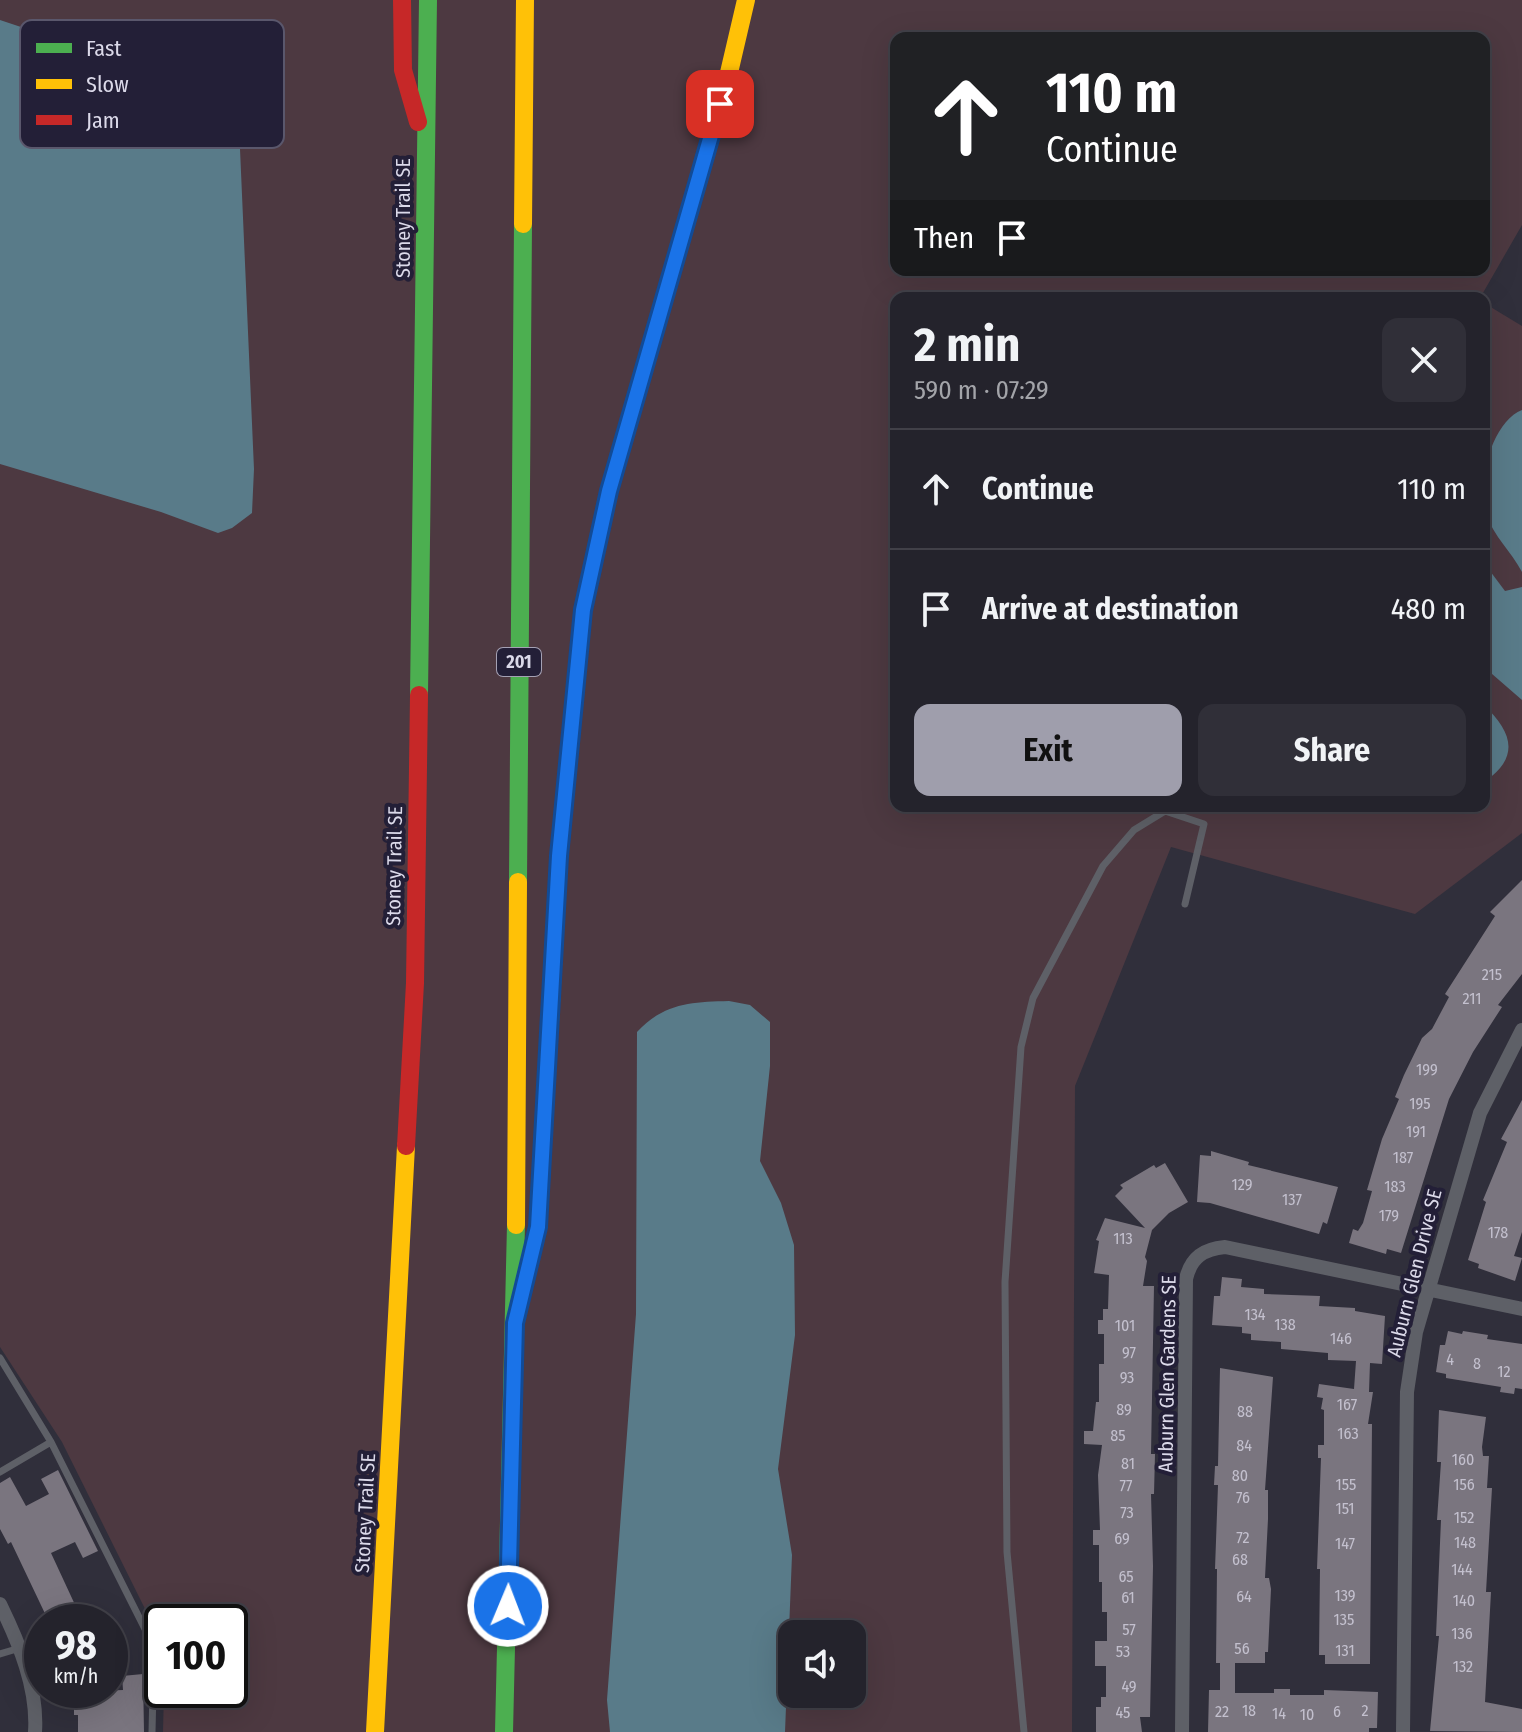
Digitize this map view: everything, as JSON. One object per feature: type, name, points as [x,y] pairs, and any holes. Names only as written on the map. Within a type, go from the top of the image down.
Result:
[{"type":"highway","points":[[402,0],[403,70],[426,148]]},
{"type":"highway","name":"Stoney Trail SE","points":[[375,1732],[415,983],[428,0]]},
{"type":"highway","name":"201","points":[[504,1732],[515,1323],[525,0]]},
{"type":"highway","points":[[515,1323],[538,1227],[559,856],[583,610],[609,491],[728,77],[746,0]]},
{"type":"street","name":"Auburn Glen Drive SE","points":[[1403,1732],[1407,1392],[1416,1332],[1480,1113],[1522,1030]]},
{"type":"street","name":"Auburn Glen Gardens SE","points":[[1182,1732],[1188,1269],[1202,1252],[1225,1247],[1522,1309]]},
{"type":"street","points":[[0,1604],[20,1648],[37,1711],[35,1732]]},
{"type":"lane","points":[[1024,1732],[1007,1552],[1005,1282],[1021,1047],[1033,998],[1103,866],[1134,830],[1163,812]]},
{"type":"lane","points":[[1168,812],[1204,824],[1185,904]]},
{"type":"lane","points":[[0,1358],[51,1442],[154,1647],[152,1732]]},
{"type":"lane","points":[[0,1472],[51,1442]]},
{"type":"lane","points":[[0,1654],[20,1648]]},
{"type":"shaded area","points":[[0,0],[1522,0],[1522,225],[1483,292],[890,292],[890,812],[1490,812],[1490,307],[1522,326],[1522,833],[1415,914],[1171,847],[1075,1086],[1072,1732],[163,1732],[164,1708],[248,1708],[248,1604],[144,1604],[144,1607],[62,1442],[0,1347]]},
{"type":"water","points":[[0,20],[20,27],[20,148],[240,148],[254,469],[252,513],[232,528],[218,533],[161,512],[0,464]]},
{"type":"water","points":[[1522,410],[1522,572],[1490,524],[1490,453],[1502,427],[1511,416]]},
{"type":"water","points":[[1490,571],[1505,591],[1522,587],[1522,700],[1490,672]]},
{"type":"water","points":[[1490,711],[1501,725],[1508,744],[1508,754],[1490,778]]},
{"type":"water","points":[[729,1001],[750,1005],[770,1022],[770,1066],[760,1161],[781,1203],[794,1245],[795,1335],[778,1469],[792,1555],[789,1620],[778,1620],[778,1708],[786,1708],[785,1732],[610,1732],[607,1700],[636,1314],[637,1032],[657,1015],[679,1006]]},
{"type":"building","points":[[1522,880],[1522,974],[1498,1005],[1502,1007],[1473,1052],[1449,1099],[1401,1253],[1387,1249],[1386,1254],[1349,1243],[1353,1229],[1358,1231],[1363,1223],[1372,1191],[1367,1190],[1382,1139],[1399,1099],[1395,1097],[1404,1075],[1422,1038],[1432,1029],[1449,997],[1445,994],[1495,916],[1490,912]]},
{"type":"building","points":[[1522,1100],[1522,1232],[1514,1256],[1522,1258],[1515,1281],[1478,1268],[1479,1264],[1468,1260],[1486,1202],[1483,1200],[1507,1142],[1501,1139]]},
{"type":"building","points":[[1211,1151],[1249,1162],[1248,1165],[1338,1187],[1327,1224],[1323,1222],[1319,1234],[1197,1202],[1200,1155],[1211,1156]]},
{"type":"building","points":[[1165,1163],[1188,1202],[1169,1213],[1152,1230],[1145,1257],[1143,1286],[1154,1286],[1151,1454],[1155,1454],[1154,1494],[1151,1494],[1150,1717],[1140,1717],[1142,1732],[1096,1732],[1096,1707],[1101,1707],[1101,1697],[1106,1697],[1106,1666],[1095,1666],[1095,1641],[1107,1641],[1107,1612],[1102,1612],[1099,1545],[1093,1545],[1093,1530],[1100,1530],[1098,1475],[1102,1445],[1084,1444],[1084,1431],[1093,1431],[1096,1402],[1099,1402],[1099,1364],[1104,1364],[1104,1334],[1098,1334],[1098,1320],[1103,1320],[1103,1309],[1108,1309],[1109,1275],[1094,1273],[1099,1241],[1096,1240],[1105,1218],[1145,1228],[1115,1196],[1123,1188],[1120,1185],[1154,1165],[1156,1168]]},
{"type":"building","points":[[1222,1277],[1242,1279],[1241,1287],[1264,1289],[1264,1294],[1320,1296],[1319,1306],[1355,1308],[1355,1311],[1385,1316],[1382,1364],[1370,1363],[1369,1392],[1373,1392],[1368,1424],[1372,1424],[1370,1664],[1325,1664],[1325,1655],[1319,1655],[1320,1569],[1317,1569],[1321,1458],[1318,1458],[1318,1445],[1324,1445],[1324,1410],[1321,1409],[1323,1398],[1317,1397],[1319,1384],[1354,1389],[1356,1361],[1328,1360],[1328,1353],[1281,1349],[1281,1342],[1251,1340],[1251,1334],[1242,1333],[1242,1327],[1212,1325],[1214,1296],[1220,1296]]},
{"type":"building","points":[[1448,1331],[1488,1335],[1487,1339],[1522,1344],[1522,1389],[1515,1388],[1514,1394],[1500,1392],[1501,1387],[1446,1378],[1446,1374],[1436,1372],[1440,1345],[1445,1345]]},
{"type":"building","points":[[1220,1368],[1273,1377],[1265,1490],[1268,1490],[1268,1519],[1265,1578],[1269,1578],[1271,1589],[1268,1652],[1265,1652],[1265,1663],[1235,1663],[1235,1693],[1274,1693],[1274,1689],[1290,1689],[1290,1695],[1324,1695],[1324,1690],[1378,1692],[1377,1728],[1369,1728],[1369,1732],[1208,1732],[1209,1690],[1220,1690],[1220,1663],[1216,1663],[1215,1569],[1218,1485],[1214,1485],[1215,1466],[1218,1466]]},
{"type":"building","points":[[1439,1410],[1486,1417],[1482,1447],[1483,1456],[1489,1456],[1487,1488],[1492,1488],[1486,1592],[1491,1592],[1485,1702],[1522,1709],[1522,1732],[1430,1731],[1439,1636],[1436,1636],[1441,1520],[1437,1520],[1441,1462],[1437,1462]]},
{"type":"building","points":[[58,1470],[98,1551],[83,1558],[75,1542],[51,1553],[75,1604],[40,1604],[11,1542],[8,1544],[0,1529],[0,1483],[10,1477],[26,1506],[49,1494],[41,1479]]},
{"type":"building","points":[[143,1674],[144,1732],[78,1732],[78,1715],[74,1715],[74,1708],[128,1708],[128,1675]]},
{"type":"traffic: fast","points":[[419,695],[428,0]]},
{"type":"traffic: fast","points":[[518,882],[523,224]]},
{"type":"traffic: fast","points":[[550,1022],[559,856],[583,610],[609,491],[670,279]]},
{"type":"traffic: fast","points":[[504,1732],[516,1225]]},
{"type":"traffic: slow","points":[[523,224],[525,0]]},
{"type":"traffic: slow","points":[[670,279],[728,77],[746,0]]},
{"type":"traffic: slow","points":[[516,1225],[518,882]]},
{"type":"traffic: slow","points":[[375,1732],[406,1146]]},
{"type":"traffic: jam","points":[[402,0],[403,70],[418,122]]},
{"type":"traffic: jam","points":[[406,1146],[415,983],[419,695]]},
{"type":"traffic: jam","points":[[525,1281],[538,1227],[550,1022]]},
{"type":"route","points":[[508,1606],[515,1323],[538,1227],[559,856],[583,610],[609,491],[720,104]]}]
